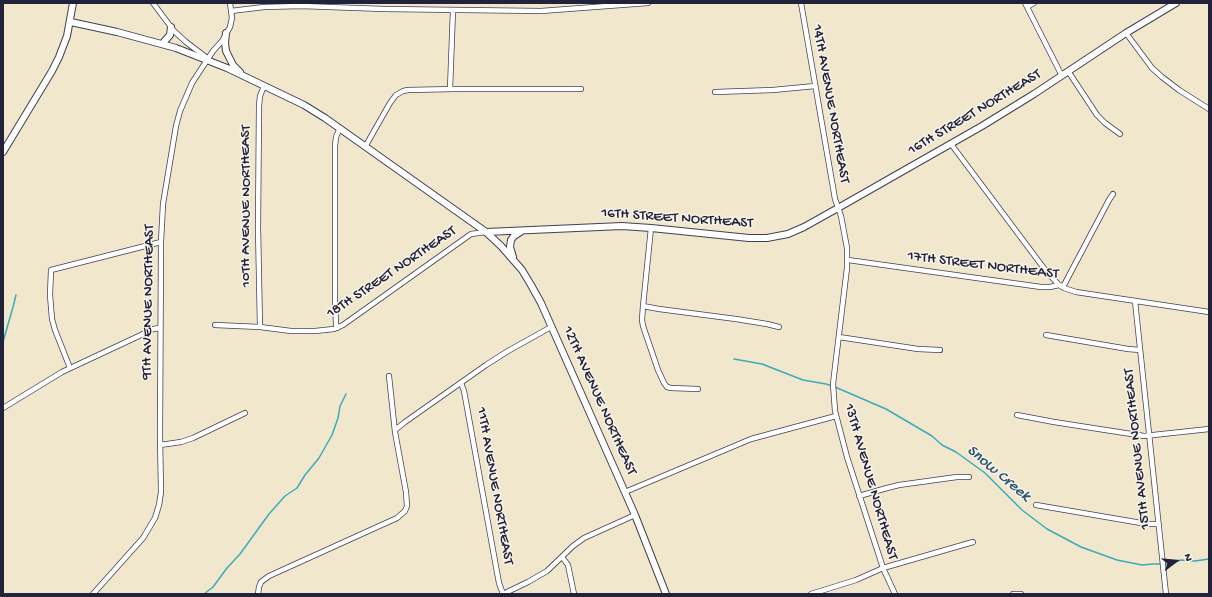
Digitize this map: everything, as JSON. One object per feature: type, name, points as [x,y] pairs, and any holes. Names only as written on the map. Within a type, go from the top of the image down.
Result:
[{"type":"main road","points":[[3,152],[52,70],[65,43],[71,22],[73,3]]},
{"type":"main road","name":"16TH STREET NORTHEAST","points":[[486,232],[606,226],[651,228],[736,237],[767,238],[796,231],[951,144],[1011,108],[1126,33],[1176,3]]},
{"type":"main road","points":[[71,22],[162,44],[208,60],[304,105],[340,128],[486,232]]},
{"type":"main road","points":[[162,44],[170,35],[171,27]]},
{"type":"main road","points":[[226,33],[226,51],[233,65],[244,76]]},
{"type":"main road","points":[[514,260],[510,246],[511,240],[514,236],[524,230]]},
{"type":"main road","name":"12TH AVENUE NORTHEAST","points":[[486,232],[514,260],[531,285],[551,326],[625,492],[666,594]]},
{"type":"street","points":[[153,3],[171,27],[186,42],[208,60]]},
{"type":"street","name":"9TH AVENUE NORTHEAST","points":[[93,594],[143,538],[155,518],[159,505],[161,492],[160,242],[162,204],[180,111],[192,83],[231,24],[232,18],[230,3]]},
{"type":"street","points":[[570,3],[572,9]]},
{"type":"street","points":[[231,11],[264,7],[301,6],[541,11],[648,3]]},
{"type":"street","name":"14TH AVENUE NORTHEAST","points":[[801,3],[835,199],[838,208]]},
{"type":"street","points":[[1034,3],[1026,5],[1062,76]]},
{"type":"street","points":[[450,89],[453,10]]},
{"type":"street","points":[[1126,33],[1152,68],[1179,90],[1209,109]]},
{"type":"street","points":[[1068,72],[1097,115],[1120,134]]},
{"type":"street","name":"10TH AVENUE NORTHEAST","points":[[260,327],[258,228],[259,106],[260,96],[264,86]]},
{"type":"street","points":[[715,92],[773,90],[815,86]]},
{"type":"street","points":[[365,147],[390,104],[399,93],[408,90],[582,89]]},
{"type":"street","points":[[337,328],[335,302],[335,146],[336,137],[340,128]]},
{"type":"street","points":[[951,144],[1046,271],[1059,285],[1064,285],[1113,194]]},
{"type":"street","name":"13TH AVENUE NORTHEAST","points":[[838,208],[844,232],[848,260],[833,384],[833,400],[847,457],[859,496],[883,568],[895,594]]},
{"type":"street","points":[[651,228],[643,306],[643,326],[662,381],[669,388],[698,389]]},
{"type":"street","name":"18TH STREET NORTHEAST","points":[[215,325],[302,331],[330,330],[337,328],[471,234],[486,232]]},
{"type":"street","points":[[70,368],[52,319],[50,295],[51,270],[160,242]]},
{"type":"street","name":"17TH STREET NORTHEAST","points":[[848,260],[1041,287],[1059,285],[1076,292],[1209,312]]},
{"type":"street","name":"15TH AVENUE NORTHEAST","points":[[1135,301],[1166,594]]},
{"type":"street","points":[[643,306],[736,319],[779,327]]},
{"type":"street","points":[[395,430],[506,352],[551,326]]},
{"type":"street","points":[[3,408],[70,368],[153,329],[160,328]]},
{"type":"street","points":[[1046,335],[1140,350]]},
{"type":"street","points":[[839,337],[940,350]]},
{"type":"street","points":[[258,594],[260,583],[269,576],[397,518],[405,512],[407,506],[406,492],[395,430],[389,376]]},
{"type":"street","name":"11TH AVENUE NORTHEAST","points":[[461,383],[464,391],[499,583],[503,594]]},
{"type":"street","points":[[160,445],[181,442],[193,438],[245,413]]},
{"type":"street","points":[[1016,415],[1149,436],[1209,429]]},
{"type":"street","points":[[625,492],[750,439],[836,416]]},
{"type":"street","points":[[859,496],[887,488],[957,477],[969,477]]},
{"type":"street","points":[[1036,505],[1147,524],[1158,524]]},
{"type":"street","points":[[503,594],[553,566],[573,546],[584,538],[635,515]]},
{"type":"street","points":[[811,594],[856,580],[883,568],[973,542]]},
{"type":"street","points":[[562,557],[568,565],[574,594]]},
{"type":"street","points":[[1013,594],[1021,594]]},
{"type":"waterway","points":[[3,342],[16,295]]},
{"type":"waterway","name":"Snow Creek","points":[[734,359],[762,364],[803,380],[832,386]]},
{"type":"waterway","name":"Snow Creek","points":[[835,387],[886,409],[932,436],[942,445],[956,452],[985,473],[1022,510],[1047,529],[1081,547],[1117,560],[1142,565],[1168,564],[1181,560],[1195,561],[1209,559]]},
{"type":"waterway","points":[[204,594],[213,587],[240,554],[269,514],[285,496],[297,488],[305,475],[319,458],[332,435],[338,418],[340,406],[346,394]]}]
